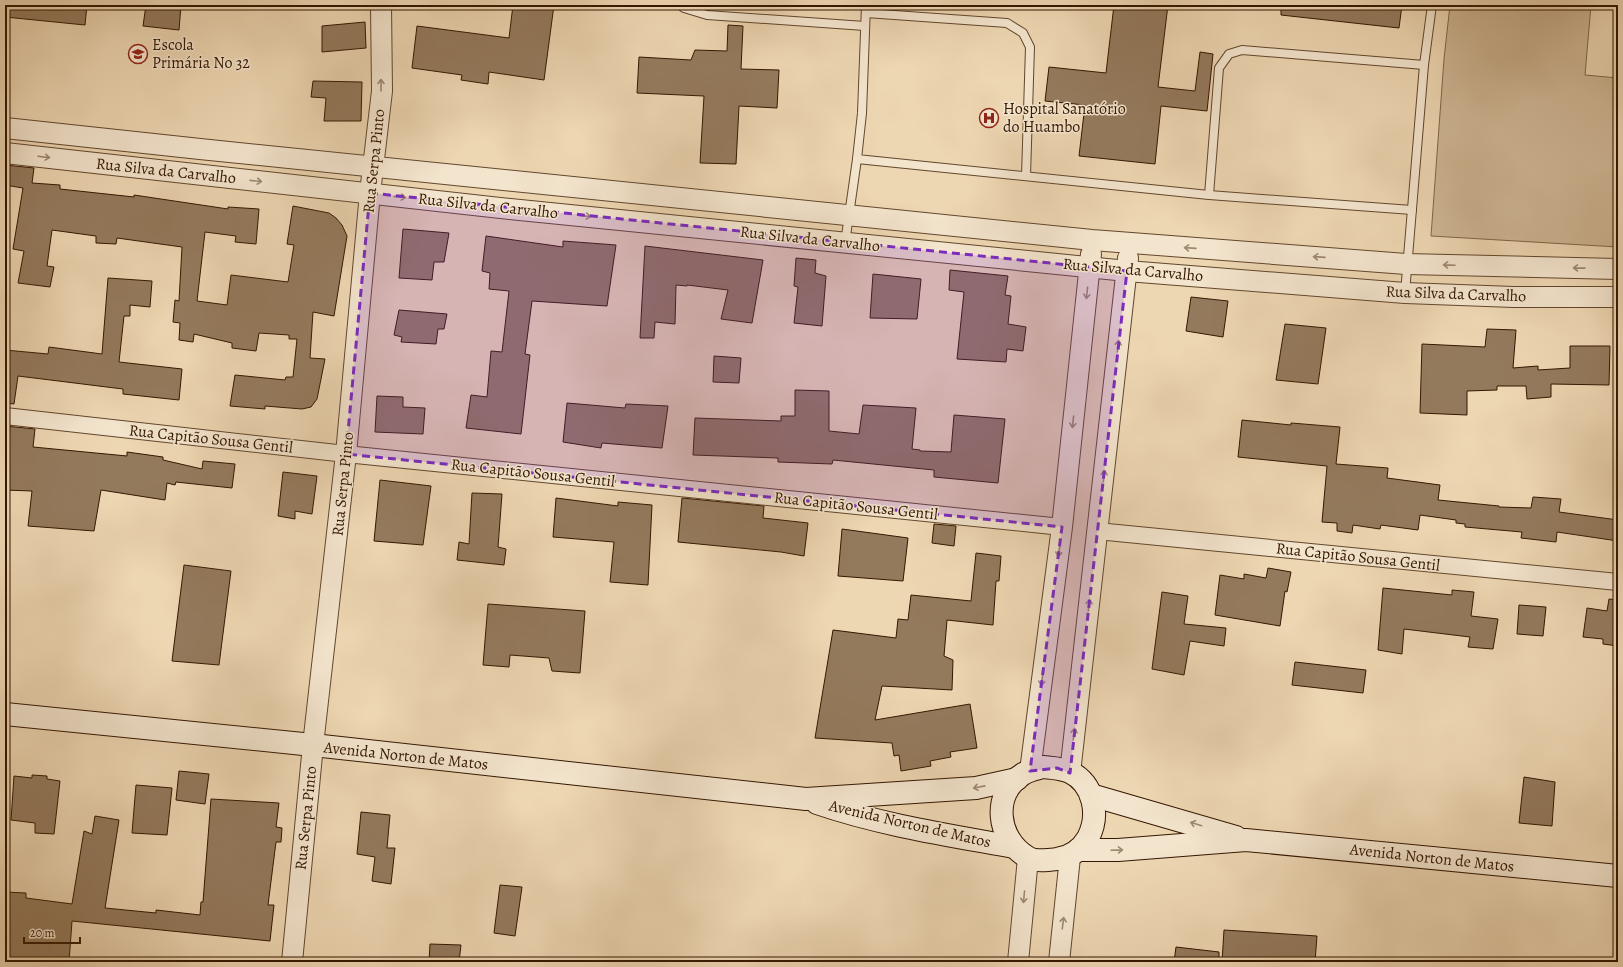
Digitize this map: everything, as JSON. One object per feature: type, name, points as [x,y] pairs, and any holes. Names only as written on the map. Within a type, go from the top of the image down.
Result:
[{"type":"main road","name":"Avenida Norton de Matos","points":[[5,714],[806,799],[976,788],[1023,775]]},
{"type":"main road","points":[[1043,767],[1057,768],[1070,773],[1082,782],[1091,795],[1094,812],[1092,830],[1086,841],[1074,853],[1047,860],[1021,852],[1004,831],[1001,812],[1005,794],[1023,775],[1043,767]]},
{"type":"main road","name":"Avenida Norton de Matos","points":[[1091,795],[1246,840]]},
{"type":"main road","name":"Avenida Norton de Matos","points":[[806,799],[837,810],[893,824],[1021,852]]},
{"type":"main road","name":"Avenida Norton de Matos","points":[[1074,853],[1246,840],[1618,876]]},
{"type":"street","name":"Rua Serpa Pinto","points":[[292,962],[313,746],[346,454],[370,194],[382,91],[381,5]]},
{"type":"street","name":"Rua Silva da Carvalho","points":[[13,128],[514,182],[1092,240],[1406,264],[1618,269]]},
{"type":"street","points":[[12,154],[13,128]]},
{"type":"street","points":[[198,175],[200,149]]},
{"type":"street","name":"Rua Silva da Carvalho","points":[[12,154],[510,209],[845,244],[1127,271],[1405,293],[1514,297],[1618,297]]},
{"type":"street","points":[[510,209],[514,182]]},
{"type":"street","points":[[700,228],[702,201]]},
{"type":"street","points":[[1023,775],[1062,527],[1092,240]]},
{"type":"street","points":[[1070,773],[1130,243]]},
{"type":"street","points":[[1514,297],[1517,267]]},
{"type":"street","name":"Rua Capitão Sousa Gentil","points":[[5,416],[346,454],[1062,527]]},
{"type":"street","name":"Rua Capitão Sousa Gentil","points":[[1097,531],[1618,582]]},
{"type":"street","points":[[1018,962],[1021,852]]},
{"type":"street","points":[[1059,962],[1074,853]]},
{"type":"lane","points":[[680,5],[684,8],[707,15],[865,26]]},
{"type":"lane","points":[[1405,293],[1406,264],[1424,65],[1432,5]]},
{"type":"lane","points":[[845,244],[862,113],[866,9],[1007,22],[1023,33],[1030,47],[1026,176]]},
{"type":"lane","points":[[1209,194],[1219,68],[1229,54],[1242,50],[1424,65]]},
{"type":"lane","points":[[857,159],[1209,194],[1412,210]]},
{"type":"highlighted area","points":[[370,193],[1127,271],[1070,773],[1057,768],[1030,771],[1062,527],[346,454]]},
{"type":"shaded area","points":[[1450,5],[1591,5],[1585,75],[1618,78],[1618,247],[1431,236],[1444,59]]},
{"type":"building","points":[[5,5],[87,5],[85,25],[5,17]]},
{"type":"building","points":[[146,5],[181,5],[179,30],[143,26]]},
{"type":"building","points":[[513,5],[554,5],[544,80],[489,72],[488,84],[461,80],[462,75],[412,68],[417,26],[509,38]]},
{"type":"building","points":[[1114,5],[1168,5],[1158,87],[1195,91],[1200,52],[1213,54],[1207,111],[1161,106],[1155,164],[1079,156],[1085,105],[1045,101],[1049,67],[1106,73]]},
{"type":"building","points":[[1281,5],[1402,5],[1399,28],[1281,15]]},
{"type":"building","points":[[365,22],[366,48],[322,52],[322,26]]},
{"type":"building","points":[[728,25],[743,26],[741,69],[779,70],[777,108],[739,106],[736,164],[700,163],[704,96],[637,93],[639,57],[691,60],[695,50],[727,51]]},
{"type":"building","points":[[313,81],[362,82],[361,121],[324,121],[326,98],[311,97]]},
{"type":"building","points":[[5,165],[34,168],[32,183],[60,185],[60,189],[134,197],[134,195],[228,209],[228,207],[259,209],[256,244],[235,242],[236,236],[205,232],[197,301],[227,305],[231,275],[288,282],[294,245],[287,244],[293,206],[329,213],[336,218],[342,225],[347,236],[334,316],[313,312],[310,358],[325,359],[317,399],[311,407],[302,409],[265,406],[265,409],[230,406],[235,375],[285,380],[286,377],[293,377],[297,339],[289,339],[289,335],[259,333],[256,351],[232,348],[232,343],[194,334],[193,342],[179,340],[180,323],[173,322],[175,300],[179,301],[182,247],[117,238],[116,244],[96,243],[96,236],[52,230],[47,266],[54,267],[50,287],[18,283],[24,251],[13,249],[23,188],[5,185]]},
{"type":"building","points":[[403,229],[449,233],[444,262],[434,262],[432,280],[399,278]]},
{"type":"building","points":[[486,236],[563,247],[563,241],[616,245],[607,306],[532,301],[525,354],[530,355],[521,434],[466,428],[471,395],[487,397],[491,351],[502,352],[509,291],[489,289],[490,273],[482,271]]},
{"type":"building","points":[[645,246],[763,260],[752,323],[721,319],[728,290],[676,285],[675,324],[655,322],[654,338],[640,338]]},
{"type":"building","points":[[796,258],[816,260],[815,273],[826,276],[822,326],[794,323],[798,287],[794,286]]},
{"type":"building","points":[[950,270],[1008,276],[1005,295],[1011,296],[1008,324],[1026,327],[1023,351],[1007,349],[1006,362],[957,359],[964,292],[949,290]]},
{"type":"building","points":[[873,274],[921,279],[917,319],[870,318]]},
{"type":"building","points":[[108,278],[152,281],[150,307],[130,305],[130,316],[124,316],[119,362],[182,369],[179,400],[123,394],[123,389],[18,376],[14,404],[5,403],[5,350],[48,354],[49,347],[102,354]]},
{"type":"building","points":[[1191,297],[1228,301],[1223,337],[1186,331]]},
{"type":"building","points":[[399,310],[447,314],[444,329],[438,329],[436,344],[401,342],[402,337],[394,335]]},
{"type":"building","points":[[1285,324],[1326,328],[1318,384],[1276,380]]},
{"type":"building","points":[[1487,329],[1516,330],[1513,368],[1538,366],[1538,370],[1570,368],[1570,346],[1610,346],[1609,385],[1551,384],[1551,397],[1527,399],[1526,386],[1497,386],[1497,390],[1467,391],[1467,415],[1420,413],[1422,344],[1485,347]]},
{"type":"building","points":[[714,356],[741,358],[739,383],[713,382]]},
{"type":"building","points":[[795,390],[829,391],[829,431],[859,434],[863,405],[916,408],[912,449],[920,451],[951,452],[954,415],[1005,419],[998,483],[934,477],[934,470],[833,460],[832,464],[778,462],[778,458],[693,455],[695,418],[781,421],[781,416],[795,416]]},
{"type":"building","points":[[377,396],[403,397],[403,407],[425,408],[423,434],[375,432]]},
{"type":"building","points":[[567,403],[625,408],[626,404],[668,406],[662,448],[602,443],[601,448],[563,442]]},
{"type":"building","points":[[1242,420],[1291,425],[1291,423],[1340,427],[1336,464],[1388,468],[1387,478],[1440,485],[1438,500],[1499,507],[1531,508],[1533,497],[1561,499],[1559,512],[1618,520],[1618,541],[1557,532],[1556,542],[1521,538],[1522,532],[1465,527],[1465,524],[1456,523],[1456,520],[1420,515],[1418,530],[1381,525],[1380,529],[1353,525],[1352,533],[1337,531],[1337,523],[1322,522],[1327,466],[1238,457]]},
{"type":"building","points":[[5,426],[35,429],[33,447],[127,456],[127,452],[163,457],[163,460],[202,469],[203,461],[235,464],[232,488],[176,482],[175,485],[167,483],[165,500],[101,490],[94,531],[28,526],[32,491],[5,490]]},
{"type":"building","points":[[283,472],[317,476],[312,514],[295,511],[295,519],[278,516]]},
{"type":"building","points":[[380,480],[431,486],[423,545],[374,541]]},
{"type":"building","points":[[472,493],[502,494],[498,547],[506,549],[504,565],[457,560],[459,542],[469,544]]},
{"type":"building","points":[[556,498],[618,506],[618,502],[652,505],[648,585],[610,582],[614,542],[553,537]]},
{"type":"building","points":[[682,498],[764,506],[763,518],[808,523],[804,556],[781,552],[678,542]]},
{"type":"building","points":[[934,524],[956,526],[954,546],[932,543]]},
{"type":"building","points":[[842,529],[908,538],[903,581],[838,576]]},
{"type":"building","points":[[976,553],[1001,556],[999,581],[996,581],[993,625],[947,620],[944,656],[953,660],[952,690],[882,686],[875,720],[970,704],[977,748],[950,752],[951,757],[930,761],[931,766],[901,771],[899,755],[894,756],[892,743],[815,738],[833,630],[896,638],[898,619],[908,620],[911,595],[971,601]]},
{"type":"building","points":[[184,565],[231,571],[219,665],[172,661]]},
{"type":"building","points":[[1268,568],[1291,572],[1287,592],[1285,591],[1280,626],[1215,615],[1220,575],[1244,579],[1244,574],[1266,578]]},
{"type":"building","points":[[1383,588],[1452,595],[1452,590],[1474,592],[1471,616],[1498,619],[1493,649],[1468,647],[1470,637],[1404,629],[1402,654],[1378,650]]},
{"type":"building","points":[[1162,592],[1188,596],[1184,624],[1226,628],[1224,646],[1190,641],[1184,675],[1152,669]]},
{"type":"building","points":[[1609,599],[1618,600],[1618,646],[1603,644],[1603,639],[1583,637],[1587,608],[1607,611]]},
{"type":"building","points":[[488,604],[585,611],[580,673],[552,671],[549,658],[510,655],[509,667],[483,665]]},
{"type":"building","points":[[1519,605],[1546,607],[1543,636],[1517,634]]},
{"type":"building","points":[[1295,662],[1366,670],[1363,693],[1292,685]]},
{"type":"building","points":[[179,771],[209,774],[205,804],[176,800]]},
{"type":"building","points":[[32,775],[47,776],[47,779],[60,781],[54,834],[35,833],[35,823],[11,820],[14,776],[32,778]]},
{"type":"building","points":[[1524,777],[1555,782],[1552,826],[1519,823]]},
{"type":"building","points":[[136,785],[172,788],[167,835],[132,833]]},
{"type":"building","points":[[211,799],[279,803],[276,827],[282,828],[281,842],[276,842],[268,905],[274,905],[270,941],[72,921],[69,962],[5,962],[5,892],[26,893],[26,898],[72,904],[84,831],[92,834],[95,816],[119,820],[105,908],[156,913],[156,910],[200,915],[201,902],[203,902]]},
{"type":"building","points":[[361,812],[390,815],[387,848],[395,848],[391,884],[372,881],[375,857],[357,854]]},
{"type":"building","points":[[500,885],[522,887],[515,936],[494,933]]},
{"type":"building","points":[[1224,930],[1317,936],[1315,962],[1283,962],[1241,959],[1241,962],[1222,962]]},
{"type":"building","points":[[430,944],[461,945],[459,962],[429,962]]},
{"type":"building","points":[[1176,947],[1219,952],[1219,962],[1174,962]]},
{"type":"place","name":"Escola Primária No 32","points":[[138,54]]},
{"type":"place","name":"Hospital Sanatório do Huambo","points":[[989,118]]}]
